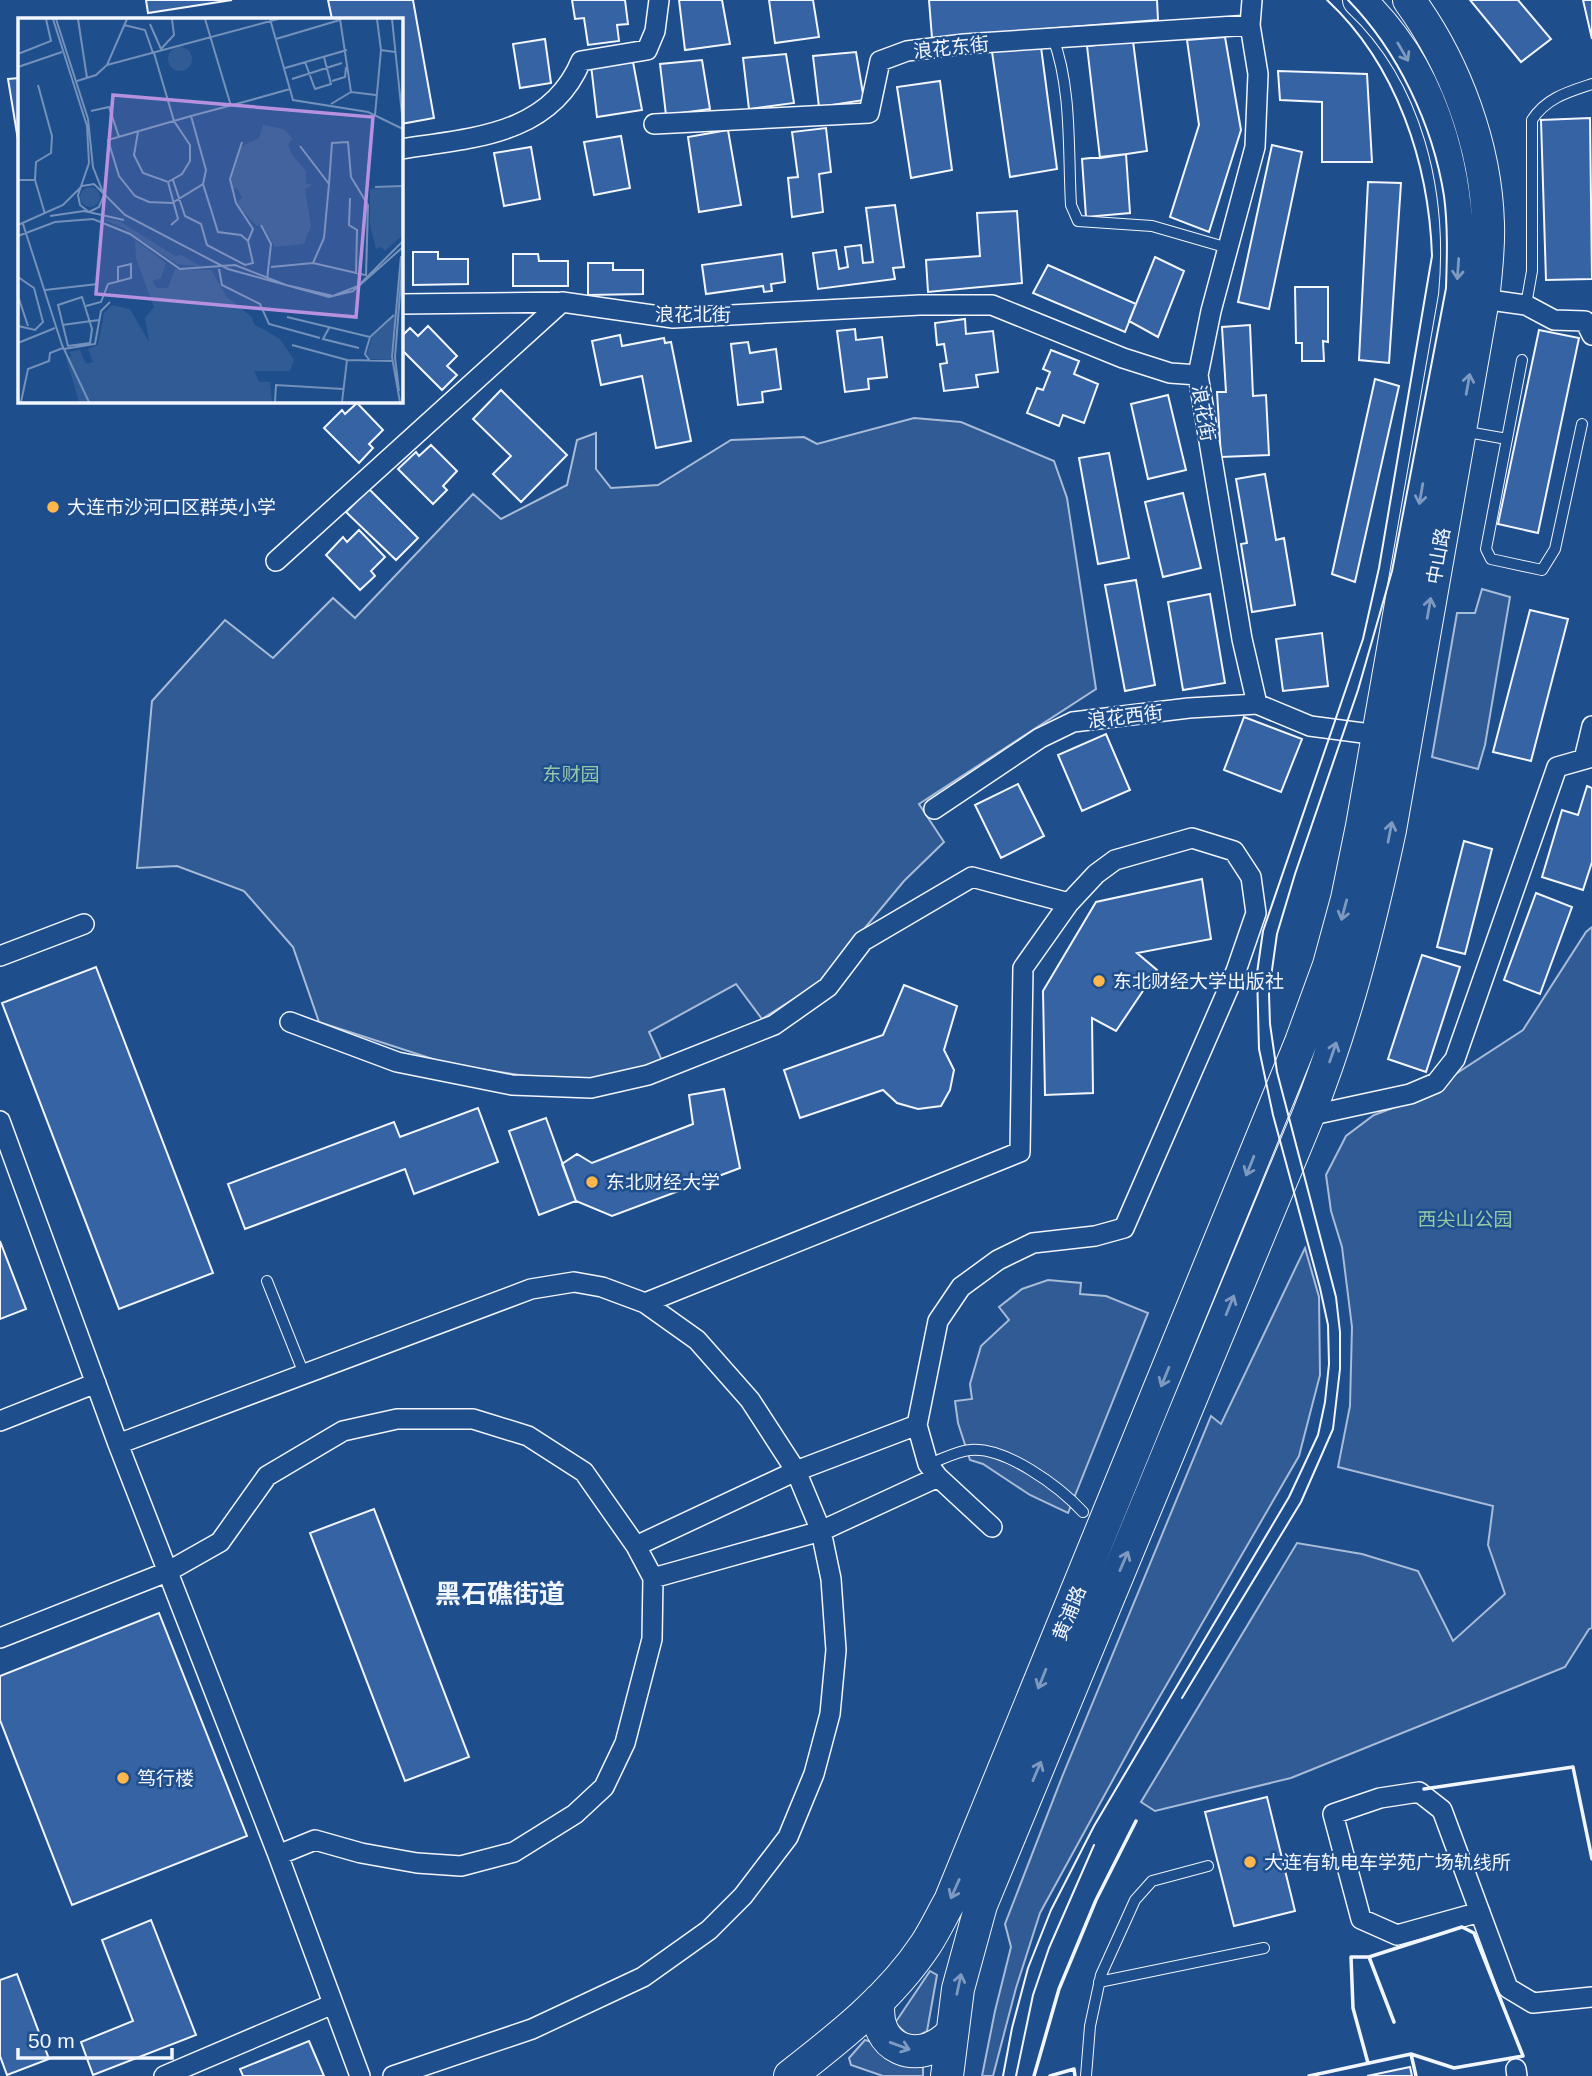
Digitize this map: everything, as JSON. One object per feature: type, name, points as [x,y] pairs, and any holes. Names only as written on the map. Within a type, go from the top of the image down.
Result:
[{"type":"highway","name":"中山路","points":[[1276,1103],[1329,965],[1347,899],[1459,262],[1454,189],[1447,152],[1434,115],[1395,39],[1359,0]]},
{"type":"highway","name":"中山路","points":[[1308,1116],[1333,1054],[1374,906],[1390,830],[1483,299],[1488,225],[1485,186],[1477,144],[1464,104],[1444,61],[1423,19],[1409,0]]},
{"type":"highway","name":"黄浦路","points":[[790,2076],[827,2048],[897,1982],[926,1944],[950,1901],[1276,1103]]},
{"type":"highway","name":"黄浦路","points":[[947,2076],[960,1978],[981,1905],[1308,1116]]},
{"type":"highway","points":[[879,2000],[878,2022],[881,2033],[889,2042],[900,2048],[929,2050],[940,2045],[951,2034]]},
{"type":"street","points":[[402,149],[491,135],[529,119],[555,101],[575,75],[581,61],[647,50],[655,31],[659,0]]},
{"type":"street","name":"浪花街","points":[[1252,0],[1250,25],[1258,74],[1255,147],[1211,311],[1198,375],[1242,639],[1257,704]]},
{"type":"street","name":"浪花东街","points":[[654,124],[869,113],[880,61],[907,51],[964,44],[1250,25]]},
{"type":"street","points":[[1483,299],[1526,305],[1553,320],[1585,321],[1592,335]]},
{"type":"street","points":[[276,561],[562,302]]},
{"type":"street","name":"浪花北街","points":[[402,304],[562,302],[673,318],[920,305],[992,305],[1123,358],[1170,373],[1198,375]]},
{"type":"street","points":[[1257,704],[1310,726],[1378,734]]},
{"type":"street","name":"浪花西街","points":[[934,809],[1040,738],[1073,722],[1189,708],[1257,704]]},
{"type":"street","points":[[1308,1116],[1410,1094],[1436,1083],[1455,1059],[1558,767],[1588,758],[1592,726]]},
{"type":"street","points":[[645,1303],[1020,1152],[1023,968],[1069,902],[1115,860],[1192,838],[1234,851],[1251,877],[1256,913],[1236,971],[1124,1228],[1095,1236],[1033,1243],[998,1260],[961,1287],[938,1321],[916,1425],[933,1471],[992,1527]]},
{"type":"street","points":[[290,1022],[397,1062],[512,1085],[591,1088],[648,1075],[774,1025],[828,987],[863,941],[972,877],[1069,902]]},
{"type":"street","points":[[0,956],[84,924]]},
{"type":"street","points":[[2,1132],[118,1444],[278,1855],[360,2076]]},
{"type":"street","points":[[118,1444],[531,1289],[574,1282],[602,1287],[645,1303],[697,1340],[750,1400],[796,1471],[821,1531],[831,1579],[836,1650],[830,1714],[814,1774],[788,1837],[743,1896],[709,1930],[643,1977],[532,2029],[393,2076]]},
{"type":"street","points":[[0,1421],[96,1383]]},
{"type":"street","points":[[0,1638],[167,1572],[220,1542],[267,1476],[343,1431],[397,1419],[473,1419],[528,1436],[584,1472],[636,1546],[653,1578],[652,1639],[625,1743],[604,1787],[575,1814],[514,1852],[461,1866],[417,1863],[360,1853],[315,1840],[278,1855]]},
{"type":"street","points":[[636,1546],[796,1471],[916,1425]]},
{"type":"street","points":[[653,1578],[821,1531],[933,1471]]},
{"type":"street","points":[[1480,1912],[1397,1935],[1361,1919],[1333,1814],[1380,1798],[1419,1792],[1443,1810],[1508,1987],[1533,2003],[1592,1997]]},
{"type":"street","points":[[164,2076],[332,2004]]},
{"type":"lane","points":[[1053,38],[1060,57],[1065,86],[1071,205],[1078,221],[1152,226],[1228,248]]},
{"type":"lane","points":[[1526,305],[1532,271],[1532,120],[1540,107],[1556,97],[1592,83]]},
{"type":"lane","points":[[1522,360],[1486,549],[1491,559],[1542,570],[1555,550],[1582,424]]},
{"type":"lane","points":[[1460,431],[1507,439]]},
{"type":"lane","points":[[267,1281],[304,1374]]},
{"type":"lane","points":[[933,1471],[967,1450],[1001,1455],[1028,1469],[1083,1512]]},
{"type":"lane","points":[[1086,2076],[1090,2026],[1099,1982],[1135,1900],[1152,1881],[1208,1866]]},
{"type":"lane","points":[[1099,1982],[1264,1948]]},
{"type":"shaded area","name":"东财园","points":[[914,418],[961,422],[1054,461],[1067,498],[1096,689],[919,804],[944,842],[904,881],[819,983],[762,1019],[736,984],[649,1032],[664,1065],[613,1077],[552,1080],[448,1064],[319,1022],[293,947],[244,891],[177,866],[137,868],[152,701],[225,620],[273,658],[333,598],[355,618],[473,494],[501,519],[567,485],[577,440],[596,433],[596,469],[611,488],[658,485],[731,440],[804,437],[817,444]]},
{"type":"shaded area","points":[[1482,589],[1510,597],[1485,745],[1478,769],[1432,757],[1457,613],[1475,613]]},
{"type":"shaded area","name":"西尖山公园","points":[[1592,927],[1592,1628],[1565,1667],[1291,1778],[1155,1811],[1141,1802],[1297,1543],[1362,1554],[1418,1571],[1453,1641],[1505,1594],[1488,1545],[1493,1506],[1338,1467],[1350,1406],[1352,1327],[1342,1247],[1331,1211],[1326,1175],[1346,1136],[1374,1115],[1417,1099],[1523,1030],[1586,932]]},
{"type":"shaded area","points":[[1305,1248],[1319,1297],[1320,1375],[1299,1456],[1138,1734],[1040,1913],[1016,1988],[993,2076],[982,2076],[1011,1947],[1005,1924],[1062,1777],[1211,1416],[1221,1424]]},
{"type":"shaded area","points":[[1048,1280],[1081,1283],[1080,1294],[1106,1296],[1148,1313],[1068,1513],[1030,1495],[983,1464],[970,1460],[958,1423],[955,1401],[972,1399],[970,1384],[981,1346],[1009,1320],[999,1307],[1022,1289]]},
{"type":"shaded area","points":[[930,1971],[937,1975],[927,2031],[918,2036],[909,2036],[895,2023]]},
{"type":"shaded area","points":[[865,2040],[923,2064],[923,2076],[883,2076],[851,2065],[849,2058]]},
{"type":"building","points":[[146,0],[232,0],[148,13]]},
{"type":"building","points":[[328,0],[413,0],[434,118],[402,124],[402,18],[332,18]]},
{"type":"building","points":[[572,0],[625,0],[628,24],[617,25],[619,41],[588,45],[584,18],[575,19]]},
{"type":"building","points":[[679,0],[722,0],[730,44],[685,50]]},
{"type":"building","points":[[769,0],[813,0],[819,37],[775,43]]},
{"type":"building","points":[[929,0],[1157,0],[1158,20],[932,38]]},
{"type":"building","points":[[1470,0],[1518,0],[1551,39],[1521,62]]},
{"type":"building","points":[[1583,0],[1592,0],[1592,39]]},
{"type":"building","points":[[1225,37],[1241,130],[1209,232],[1170,217],[1199,125],[1187,40]]},
{"type":"building","points":[[545,39],[551,83],[520,88],[513,44]]},
{"type":"building","points":[[1133,41],[1147,151],[1100,158],[1087,46]]},
{"type":"building","points":[[1041,47],[1057,169],[1010,177],[992,52]]},
{"type":"building","points":[[856,52],[864,100],[819,107],[813,56]]},
{"type":"building","points":[[786,54],[794,103],[749,109],[743,58]]},
{"type":"building","points":[[702,60],[710,109],[666,115],[660,64]]},
{"type":"building","points":[[633,62],[642,110],[597,117],[591,65]]},
{"type":"building","points":[[1278,71],[1367,74],[1372,162],[1322,162],[1322,102],[1280,100]]},
{"type":"building","points":[[18,78],[18,140],[8,79]]},
{"type":"building","points":[[940,81],[952,170],[911,178],[897,87]]},
{"type":"building","points":[[1590,118],[1592,279],[1546,280],[1541,120]]},
{"type":"building","points":[[826,128],[831,172],[819,174],[823,212],[792,217],[788,178],[798,177],[792,132]]},
{"type":"building","points":[[728,130],[741,205],[699,212],[688,137]]},
{"type":"building","points":[[621,136],[630,188],[594,195],[584,142]]},
{"type":"building","points":[[1272,145],[1302,152],[1269,309],[1238,302]]},
{"type":"building","points":[[531,147],[540,199],[504,206],[494,153]]},
{"type":"building","points":[[1126,154],[1130,213],[1086,217],[1082,159]]},
{"type":"building","points":[[1368,182],[1401,183],[1389,363],[1359,360]]},
{"type":"building","points":[[895,205],[904,267],[893,268],[895,279],[818,289],[813,253],[836,250],[839,269],[848,267],[845,247],[861,245],[863,263],[873,262],[866,208]]},
{"type":"building","points":[[1017,211],[1022,283],[928,292],[926,260],[980,256],[977,213]]},
{"type":"building","points":[[413,252],[438,252],[438,259],[468,259],[468,284],[413,285]]},
{"type":"building","points":[[513,254],[538,254],[539,261],[568,261],[568,286],[513,286]]},
{"type":"building","points":[[782,254],[785,282],[771,284],[772,291],[764,292],[763,286],[706,294],[702,265]]},
{"type":"building","points":[[1155,257],[1184,271],[1158,337],[1129,321]]},
{"type":"building","points":[[588,263],[613,263],[613,270],[643,270],[643,294],[588,295]]},
{"type":"building","points":[[1048,265],[1136,304],[1125,332],[1033,293]]},
{"type":"building","points":[[1295,287],[1328,287],[1328,342],[1323,341],[1324,361],[1302,361],[1302,343],[1296,343]]},
{"type":"building","points":[[965,319],[966,334],[993,331],[998,372],[976,375],[978,387],[944,391],[940,364],[947,363],[944,344],[937,345],[935,323]]},
{"type":"building","points":[[1250,325],[1253,396],[1266,395],[1269,455],[1221,457],[1217,392],[1226,392],[1222,327]]},
{"type":"building","points":[[428,326],[457,356],[447,366],[457,375],[442,390],[402,350],[402,336],[410,328],[418,336]]},
{"type":"building","points":[[855,329],[856,340],[882,337],[887,377],[868,379],[869,389],[845,392],[837,331]]},
{"type":"building","points":[[1539,330],[1579,338],[1538,533],[1498,524]]},
{"type":"building","points":[[620,335],[622,346],[664,338],[665,343],[671,342],[691,441],[656,448],[642,376],[601,385],[592,341]]},
{"type":"building","points":[[748,342],[750,353],[776,349],[781,389],[762,392],[763,402],[738,405],[731,344]]},
{"type":"building","points":[[1051,350],[1079,361],[1074,374],[1098,384],[1084,423],[1063,415],[1059,426],[1027,413],[1037,388],[1043,390],[1050,372],[1043,369]]},
{"type":"building","points":[[1375,379],[1399,386],[1355,582],[1332,574]]},
{"type":"building","points":[[501,390],[567,455],[521,502],[493,474],[511,456],[473,419]]},
{"type":"building","points":[[1168,395],[1186,470],[1148,479],[1131,404]]},
{"type":"building","points":[[357,403],[383,430],[369,444],[373,448],[359,463],[324,428],[342,410],[345,414]]},
{"type":"building","points":[[431,445],[457,471],[443,486],[447,490],[433,504],[398,469],[416,452],[419,456]]},
{"type":"building","points":[[1109,453],[1129,558],[1098,564],[1079,458]]},
{"type":"building","points":[[1265,474],[1276,540],[1284,538],[1295,605],[1252,612],[1241,544],[1247,543],[1236,479]]},
{"type":"building","points":[[369,489],[418,538],[396,560],[346,512]]},
{"type":"building","points":[[1183,493],[1201,568],[1163,577],[1145,502]]},
{"type":"building","points":[[359,530],[385,557],[371,571],[375,576],[360,590],[326,555],[343,537],[347,542]]},
{"type":"building","points":[[1136,580],[1155,685],[1125,691],[1105,585]]},
{"type":"building","points":[[1210,594],[1225,683],[1183,690],[1168,602]]},
{"type":"building","points":[[1530,610],[1568,619],[1531,761],[1493,752]]},
{"type":"building","points":[[1322,633],[1328,686],[1283,691],[1276,639]]},
{"type":"building","points":[[1244,717],[1302,739],[1281,792],[1224,770]]},
{"type":"building","points":[[1106,734],[1130,790],[1082,811],[1058,755]]},
{"type":"building","points":[[1018,784],[1044,836],[1001,858],[975,805]]},
{"type":"building","points":[[1587,786],[1592,788],[1592,862],[1583,890],[1542,877],[1562,810],[1578,815]]},
{"type":"building","points":[[1464,841],[1492,849],[1465,954],[1437,947]]},
{"type":"building","name":"东北财经大学出版社","points":[[1202,879],[1211,939],[1137,953],[1157,970],[1116,1031],[1092,1018],[1093,1093],[1045,1095],[1043,991],[1096,902]]},
{"type":"building","points":[[1536,893],[1572,907],[1540,994],[1504,980]]},
{"type":"building","points":[[1422,955],[1460,967],[1426,1072],[1388,1059]]},
{"type":"building","points":[[96,967],[213,1273],[119,1309],[2,1003]]},
{"type":"building","points":[[904,985],[957,1006],[944,1050],[954,1070],[950,1090],[941,1106],[918,1109],[897,1103],[883,1090],[800,1118],[784,1070],[883,1035]]},
{"type":"building","points":[[724,1089],[740,1168],[612,1216],[576,1201],[562,1164],[577,1154],[592,1163],[693,1124],[689,1095]]},
{"type":"building","points":[[478,1108],[498,1162],[414,1194],[405,1169],[245,1229],[228,1184],[394,1122],[400,1137]]},
{"type":"building","points":[[546,1118],[576,1201],[539,1215],[509,1131]]},
{"type":"building","points":[[0,1241],[26,1309],[0,1319]]},
{"type":"building","points":[[374,1509],[469,1757],[405,1781],[310,1533]]},
{"type":"building","name":"笃行楼","points":[[159,1613],[247,1836],[72,1905],[0,1720],[0,1676]]},
{"type":"building","name":"大连有轨电车学苑广场轨线所","points":[[1267,1797],[1295,1911],[1234,1926],[1205,1812]]},
{"type":"building","points":[[151,1920],[196,2035],[93,2075],[81,2042],[133,2021],[102,1940]]},
{"type":"building","points":[[17,1974],[49,2059],[7,2075],[0,2056],[0,1980]]},
{"type":"building","points":[[309,2041],[324,2076],[243,2076],[240,2069]]},
{"type":"building","points":[[1410,2067],[1412,2076],[1367,2076]]},
{"type":"tram line","points":[[1003,2076],[1028,1968],[1051,1910],[1094,1826],[1289,1497],[1318,1435],[1325,1402],[1329,1364],[1328,1325],[1273,1115],[1259,1049],[1257,973],[1263,931],[1363,639],[1379,568],[1432,256],[1424,186],[1405,118],[1373,54],[1327,0]]},
{"type":"tram line","points":[[1182,1698],[1301,1502],[1333,1429],[1340,1369],[1336,1297],[1277,1072],[1269,994],[1277,934],[1358,690],[1392,571],[1446,288],[1444,196],[1431,143],[1411,91],[1397,66],[1383,42],[1348,0]]},
{"type":"tram line","points":[[1016,2076],[1033,1995],[1049,1948],[1094,1845]]},
{"type":"wall","points":[[1424,1789],[1573,1767],[1592,1859]]},
{"type":"wall","points":[[1034,2076],[1059,1989],[1096,1900],[1136,1821]]},
{"type":"wall","points":[[1309,2076],[1411,2054],[1454,2068],[1523,2056],[1474,1933],[1462,1927],[1369,1957],[1394,2022]]},
{"type":"wall","points":[[1368,2063],[1353,2008],[1351,1957],[1369,1957]]},
{"type":"wall","points":[[1411,2054],[1416,2076]]},
{"type":"wall","points":[[1050,2076],[1074,2069],[1075,2076]]},
{"type":"place","name":"大连市沙河口区群英小学","points":[[53,507]]},
{"type":"place","name":"东北财经大学出版社","points":[[1099,981]]},
{"type":"place","name":"东北财经大学","points":[[592,1182]]},
{"type":"place","name":"笃行楼","points":[[123,1778]]},
{"type":"place","name":"大连有轨电车学苑广场轨线所","points":[[1250,1862]]},
{"type":"district","name":"黑石礁街道","points":[[500,1594]]}]
